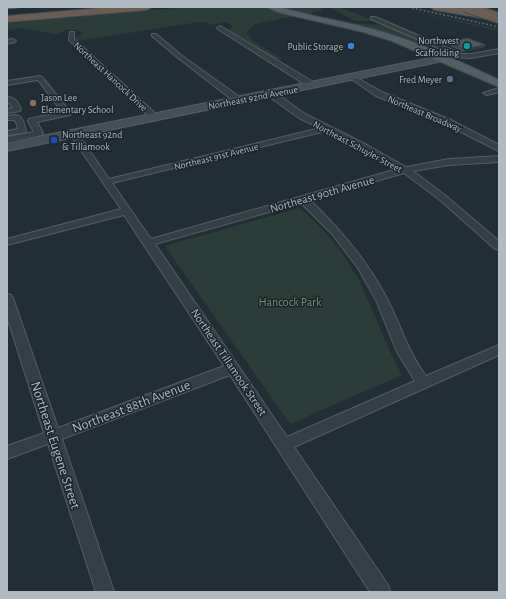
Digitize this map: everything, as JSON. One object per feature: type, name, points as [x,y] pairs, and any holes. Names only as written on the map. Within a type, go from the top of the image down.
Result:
[{"type":"highway","points":[[7,13],[79,7]]},
{"type":"highway","points":[[7,19],[147,7]]},
{"type":"highway","points":[[435,7],[499,18]]},
{"type":"highway","points":[[462,7],[499,14]]},
{"type":"highway","points":[[466,7],[499,18]]},
{"type":"highway","points":[[481,7],[499,10]]},
{"type":"main road","points":[[270,7],[296,15],[362,28]]},
{"type":"main road","points":[[278,7],[362,28],[394,38],[445,58],[499,84]]},
{"type":"street","points":[[373,18],[459,55]]},
{"type":"street","points":[[220,28],[312,85]]},
{"type":"street","name":"Northeast Hancock Drive","points":[[72,33],[71,39],[154,117]]},
{"type":"street","points":[[154,35],[179,56],[238,100]]},
{"type":"street","name":"Northeast 92nd Avenue","points":[[7,147],[459,55],[468,57],[499,51]]},
{"type":"street","name":"Northeast Broadway","points":[[352,77],[379,94],[448,122],[499,148]]},
{"type":"street","points":[[7,83],[40,78],[67,113],[32,121],[40,133],[7,140]]},
{"type":"street","points":[[487,93],[499,90]]},
{"type":"street","name":"Northeast Schuyler Street","points":[[270,93],[297,113],[364,147],[405,170],[443,198],[499,247]]},
{"type":"street","points":[[7,99],[11,99],[13,103],[15,103],[17,109],[7,111]]},
{"type":"street","points":[[7,118],[16,116],[21,123],[22,130],[7,133]]},
{"type":"street","name":"Northeast 91st Avenue","points":[[106,182],[326,129]]},
{"type":"street","name":"Northeast Tillamook Street","points":[[73,133],[233,368],[381,592]]},
{"type":"street","name":"Northeast 90th Avenue","points":[[148,243],[405,170],[449,162],[499,159]]},
{"type":"street","points":[[303,199],[343,240],[370,277],[380,296],[399,342],[414,370],[424,383]]},
{"type":"street","points":[[7,242],[126,211]]},
{"type":"street","name":"Northeast Eugene Street","points":[[7,298],[105,592]]},
{"type":"street","points":[[283,445],[499,350]]},
{"type":"street","name":"Northeast 88th Avenue","points":[[7,452],[233,368]]},
{"type":"green space","points":[[187,7],[323,7],[321,10],[315,12],[255,24],[246,32],[253,41],[281,58],[276,60],[228,31],[233,26],[226,22],[211,25],[205,22],[199,22],[77,41],[75,37],[83,34],[78,30],[66,30],[56,34],[22,28],[7,30],[7,23]]},
{"type":"green space","points":[[329,7],[339,7],[375,21],[355,21]]},
{"type":"green space","points":[[395,7],[499,29],[499,31]]},
{"type":"green space","points":[[351,23],[385,25],[448,54],[444,54],[399,36]]},
{"type":"green space","name":"Hancock Park","points":[[299,208],[328,235],[352,268],[402,375],[290,424],[165,246]]},
{"type":"building","points":[[468,38],[486,45],[464,49],[447,42]]},
{"type":"tram line","points":[[7,9],[24,7]]},
{"type":"tram line","points":[[449,7],[499,23]]},
{"type":"railway","points":[[408,7],[499,27]]},
{"type":"place","name":"Public Storage","points":[[351,46]]},
{"type":"place","name":"Northwest Scaffolding","points":[[467,46]]},
{"type":"place","name":"Fred Meyer","points":[[450,79]]},
{"type":"place","name":"Jason Lee Elementary School","points":[[33,103]]},
{"type":"place","name":"Northeast 92nd & Tillamook","points":[[54,140]]}]
